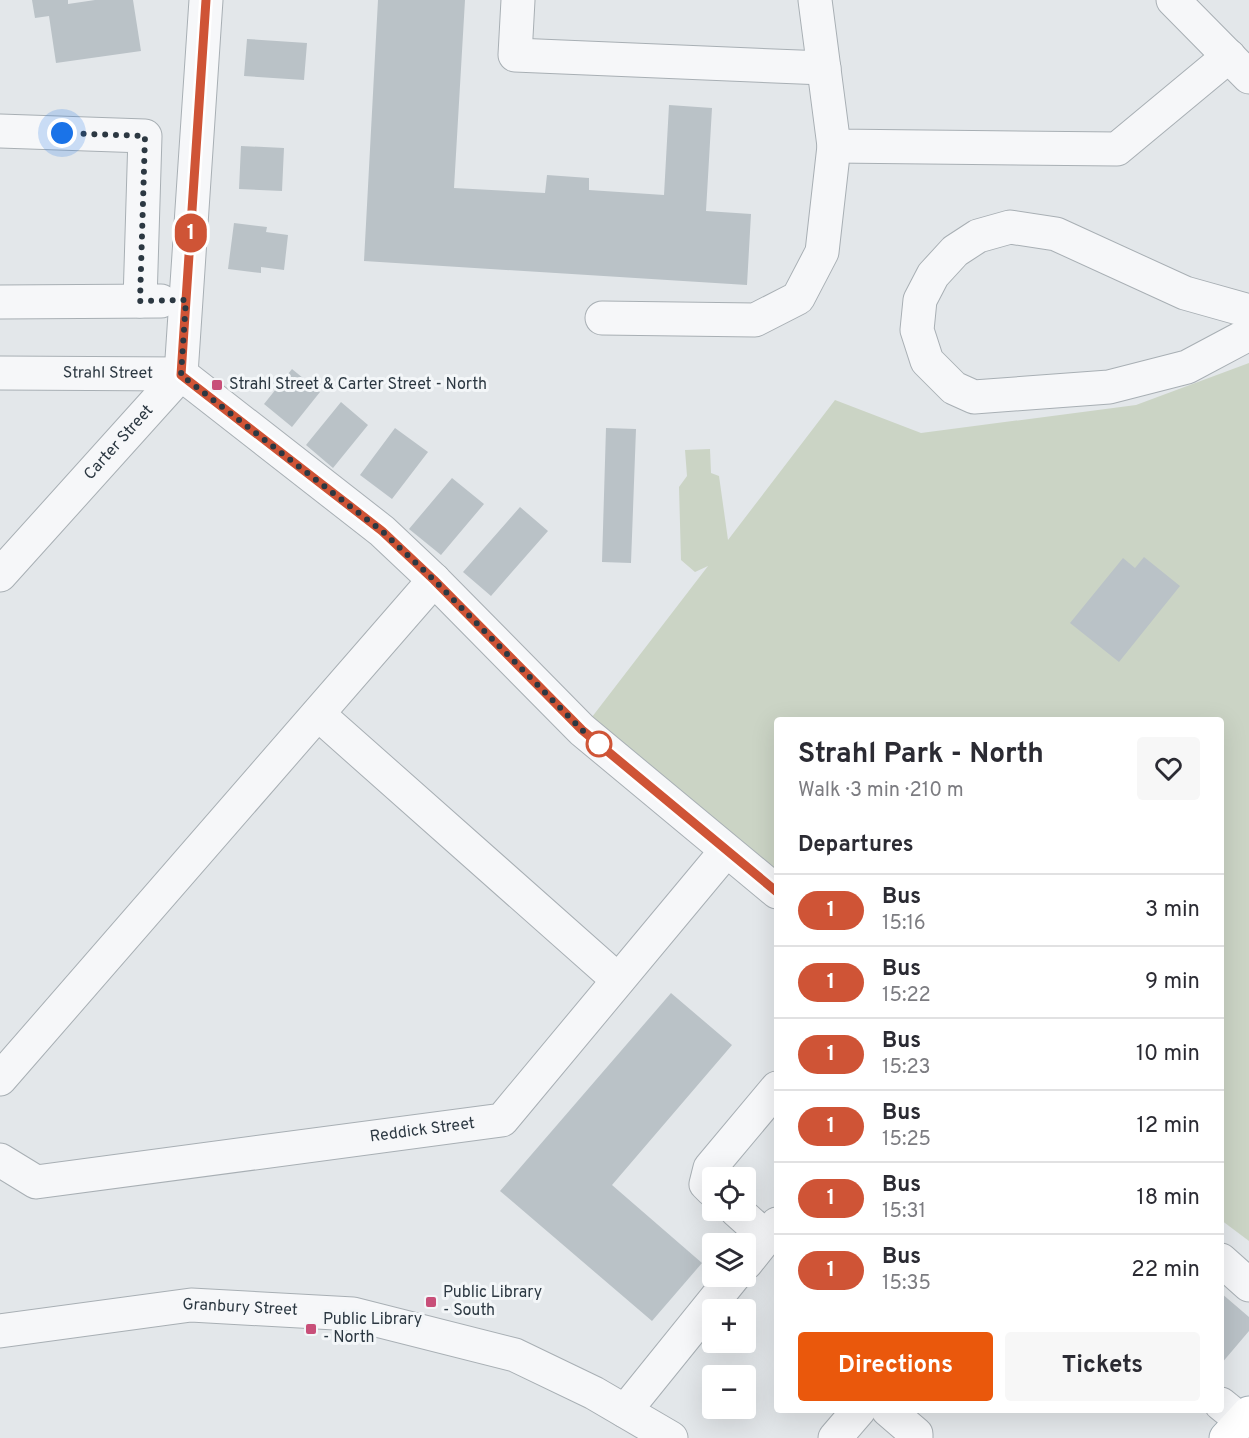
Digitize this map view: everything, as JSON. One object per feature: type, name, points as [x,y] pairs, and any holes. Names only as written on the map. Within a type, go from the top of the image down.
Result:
[{"type":"street","points":[[206,0],[181,375],[382,531],[434,580],[582,730],[774,890]]},
{"type":"street","points":[[518,0],[515,55],[824,68]]},
{"type":"street","points":[[602,318],[755,320],[798,298],[822,252],[834,146],[815,0]]},
{"type":"street","points":[[834,146],[1117,148],[1239,66],[1173,0]]},
{"type":"street","points":[[0,131],[145,136],[140,301]]},
{"type":"street","points":[[1249,311],[1185,293],[1056,234],[1010,227],[978,236],[955,251],[933,275],[920,300],[917,330],[927,361],[954,388],[974,397],[1109,387],[1186,367],[1249,334]]},
{"type":"street","points":[[0,302],[186,300]]},
{"type":"street","name":"Strahl Street","points":[[0,373],[181,375]]},
{"type":"street","name":"Carter Street","points":[[0,575],[181,375]]},
{"type":"street","points":[[0,1079],[434,580]]},
{"type":"street","points":[[318,714],[618,981]]},
{"type":"street","name":"Reddick Street","points":[[0,1160],[36,1182],[502,1120],[726,851]]},
{"type":"street","points":[[711,1167],[774,1092]]},
{"type":"street","points":[[755,1221],[772,1231],[756,1251]]},
{"type":"street","points":[[1224,1263],[1249,1285]]},
{"type":"street","points":[[625,1412],[725,1287]]},
{"type":"street","name":"Granbury Street","points":[[0,1331],[191,1305],[353,1314],[515,1355],[594,1393],[671,1438]]},
{"type":"street","points":[[835,1438],[856,1413]]},
{"type":"street","points":[[892,1413],[916,1434],[916,1438]]},
{"type":"green space","points":[[1249,363],[1249,1241],[1224,1222],[1224,717],[774,717],[774,877],[582,730],[708,566],[695,572],[681,560],[679,487],[687,476],[685,450],[710,449],[711,473],[719,476],[728,540],[835,400],[921,433],[1136,405]]},
{"type":"building","points":[[32,0],[68,0],[68,4],[95,0],[133,0],[141,51],[56,63],[49,16],[35,18]]},
{"type":"building","points":[[378,0],[465,0],[454,188],[545,193],[547,175],[589,178],[589,190],[664,195],[669,105],[712,108],[706,211],[751,214],[747,285],[364,261]]},
{"type":"building","points":[[247,39],[307,43],[304,80],[244,76]]},
{"type":"building","points":[[241,146],[284,148],[282,191],[239,189]]},
{"type":"building","points":[[234,223],[267,227],[266,232],[288,235],[284,270],[261,267],[261,273],[228,269]]},
{"type":"building","points":[[292,369],[320,392],[292,427],[264,404]]},
{"type":"building","points":[[341,402],[368,425],[333,468],[306,445]]},
{"type":"building","points":[[395,428],[428,452],[392,499],[360,475]]},
{"type":"building","points":[[606,428],[636,429],[631,563],[602,562]]},
{"type":"building","points":[[452,478],[484,504],[441,555],[409,529]]},
{"type":"building","points":[[520,507],[548,531],[491,596],[463,572]]},
{"type":"building","points":[[1144,557],[1180,586],[1119,662],[1070,623],[1123,558],[1135,568]]},
{"type":"building","points":[[671,993],[732,1045],[612,1185],[702,1263],[652,1321],[500,1191]]},
{"type":"building","points":[[1224,1296],[1249,1317],[1249,1331],[1224,1360]]},
{"type":"bus line","name":"1","points":[[206,0],[181,375],[382,531],[434,580],[582,730],[774,890]]},
{"type":"place","name":"Strahl Street & Carter Street - North","points":[[217,385]]},
{"type":"place","name":"Public Library - South","points":[[431,1302]]},
{"type":"place","name":"Public Library - North","points":[[311,1329]]},
{"type":"route","points":[[62,133],[145,136],[140,301],[186,300],[181,375],[382,531],[434,580],[582,730],[599,744]]}]
